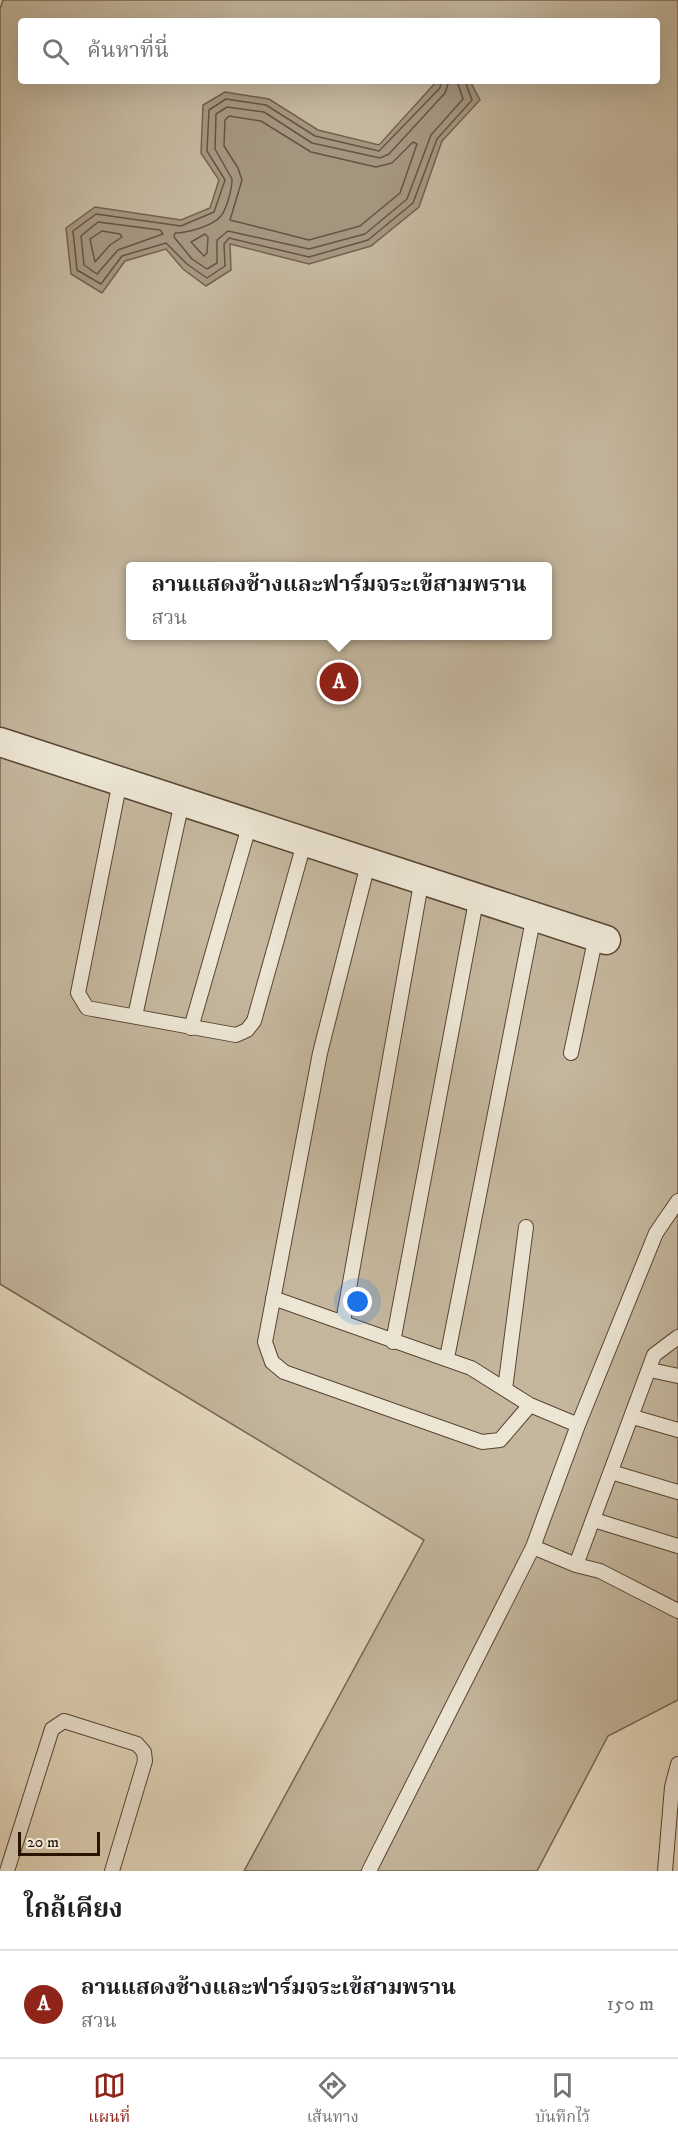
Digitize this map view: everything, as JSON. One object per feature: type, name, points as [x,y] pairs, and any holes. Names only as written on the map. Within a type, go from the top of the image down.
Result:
[{"type":"street","points":[[0,742],[250,824],[369,860],[601,938]]},
{"type":"lane","points":[[120,781],[78,993],[87,1008],[236,1035],[247,1030],[254,1021],[305,840]]},
{"type":"lane","points":[[135,1016],[182,802]]},
{"type":"lane","points":[[191,1028],[250,824]]},
{"type":"lane","points":[[369,860],[320,1053],[265,1342],[272,1362],[284,1372],[482,1442],[492,1443],[500,1440],[530,1406]]},
{"type":"lane","points":[[343,1322],[422,878]]},
{"type":"lane","points":[[393,1342],[477,896]]},
{"type":"lane","points":[[447,1358],[534,915]]},
{"type":"lane","points":[[570,1053],[601,938]]},
{"type":"lane","points":[[369,1871],[534,1547],[578,1425],[656,1233],[678,1201]]},
{"type":"lane","points":[[505,1389],[526,1227]]},
{"type":"lane","points":[[273,1298],[393,1342],[447,1358],[471,1368],[530,1406],[578,1425]]},
{"type":"lane","points":[[576,1565],[633,1417],[654,1355],[678,1337]]},
{"type":"lane","points":[[650,1370],[678,1376]]},
{"type":"lane","points":[[633,1417],[678,1430]]},
{"type":"lane","points":[[611,1472],[678,1492]]},
{"type":"lane","points":[[594,1520],[678,1546]]},
{"type":"lane","points":[[534,1547],[576,1565],[600,1571],[678,1611]]},
{"type":"lane","points":[[7,1871],[52,1729],[64,1720],[137,1744],[144,1752],[145,1761],[112,1871]]},
{"type":"lane","points":[[665,1871],[672,1787],[678,1764]]},
{"type":"shaded area","points":[[3,0],[678,0],[678,1700],[608,1736],[537,1871],[244,1871],[424,1540],[0,1284],[0,9]]},
{"type":"water","points":[[434,84],[472,84],[480,100],[442,141],[419,207],[371,246],[309,264],[230,244],[231,270],[206,286],[183,269],[166,249],[125,261],[102,293],[71,274],[66,228],[95,207],[181,220],[210,208],[219,180],[201,153],[203,105],[225,92],[269,99],[318,130],[379,145]]},
{"type":"place","name":"ลานแสดงช้างและฟาร์มจระเข้สามพราน","points":[[339,682]]}]
